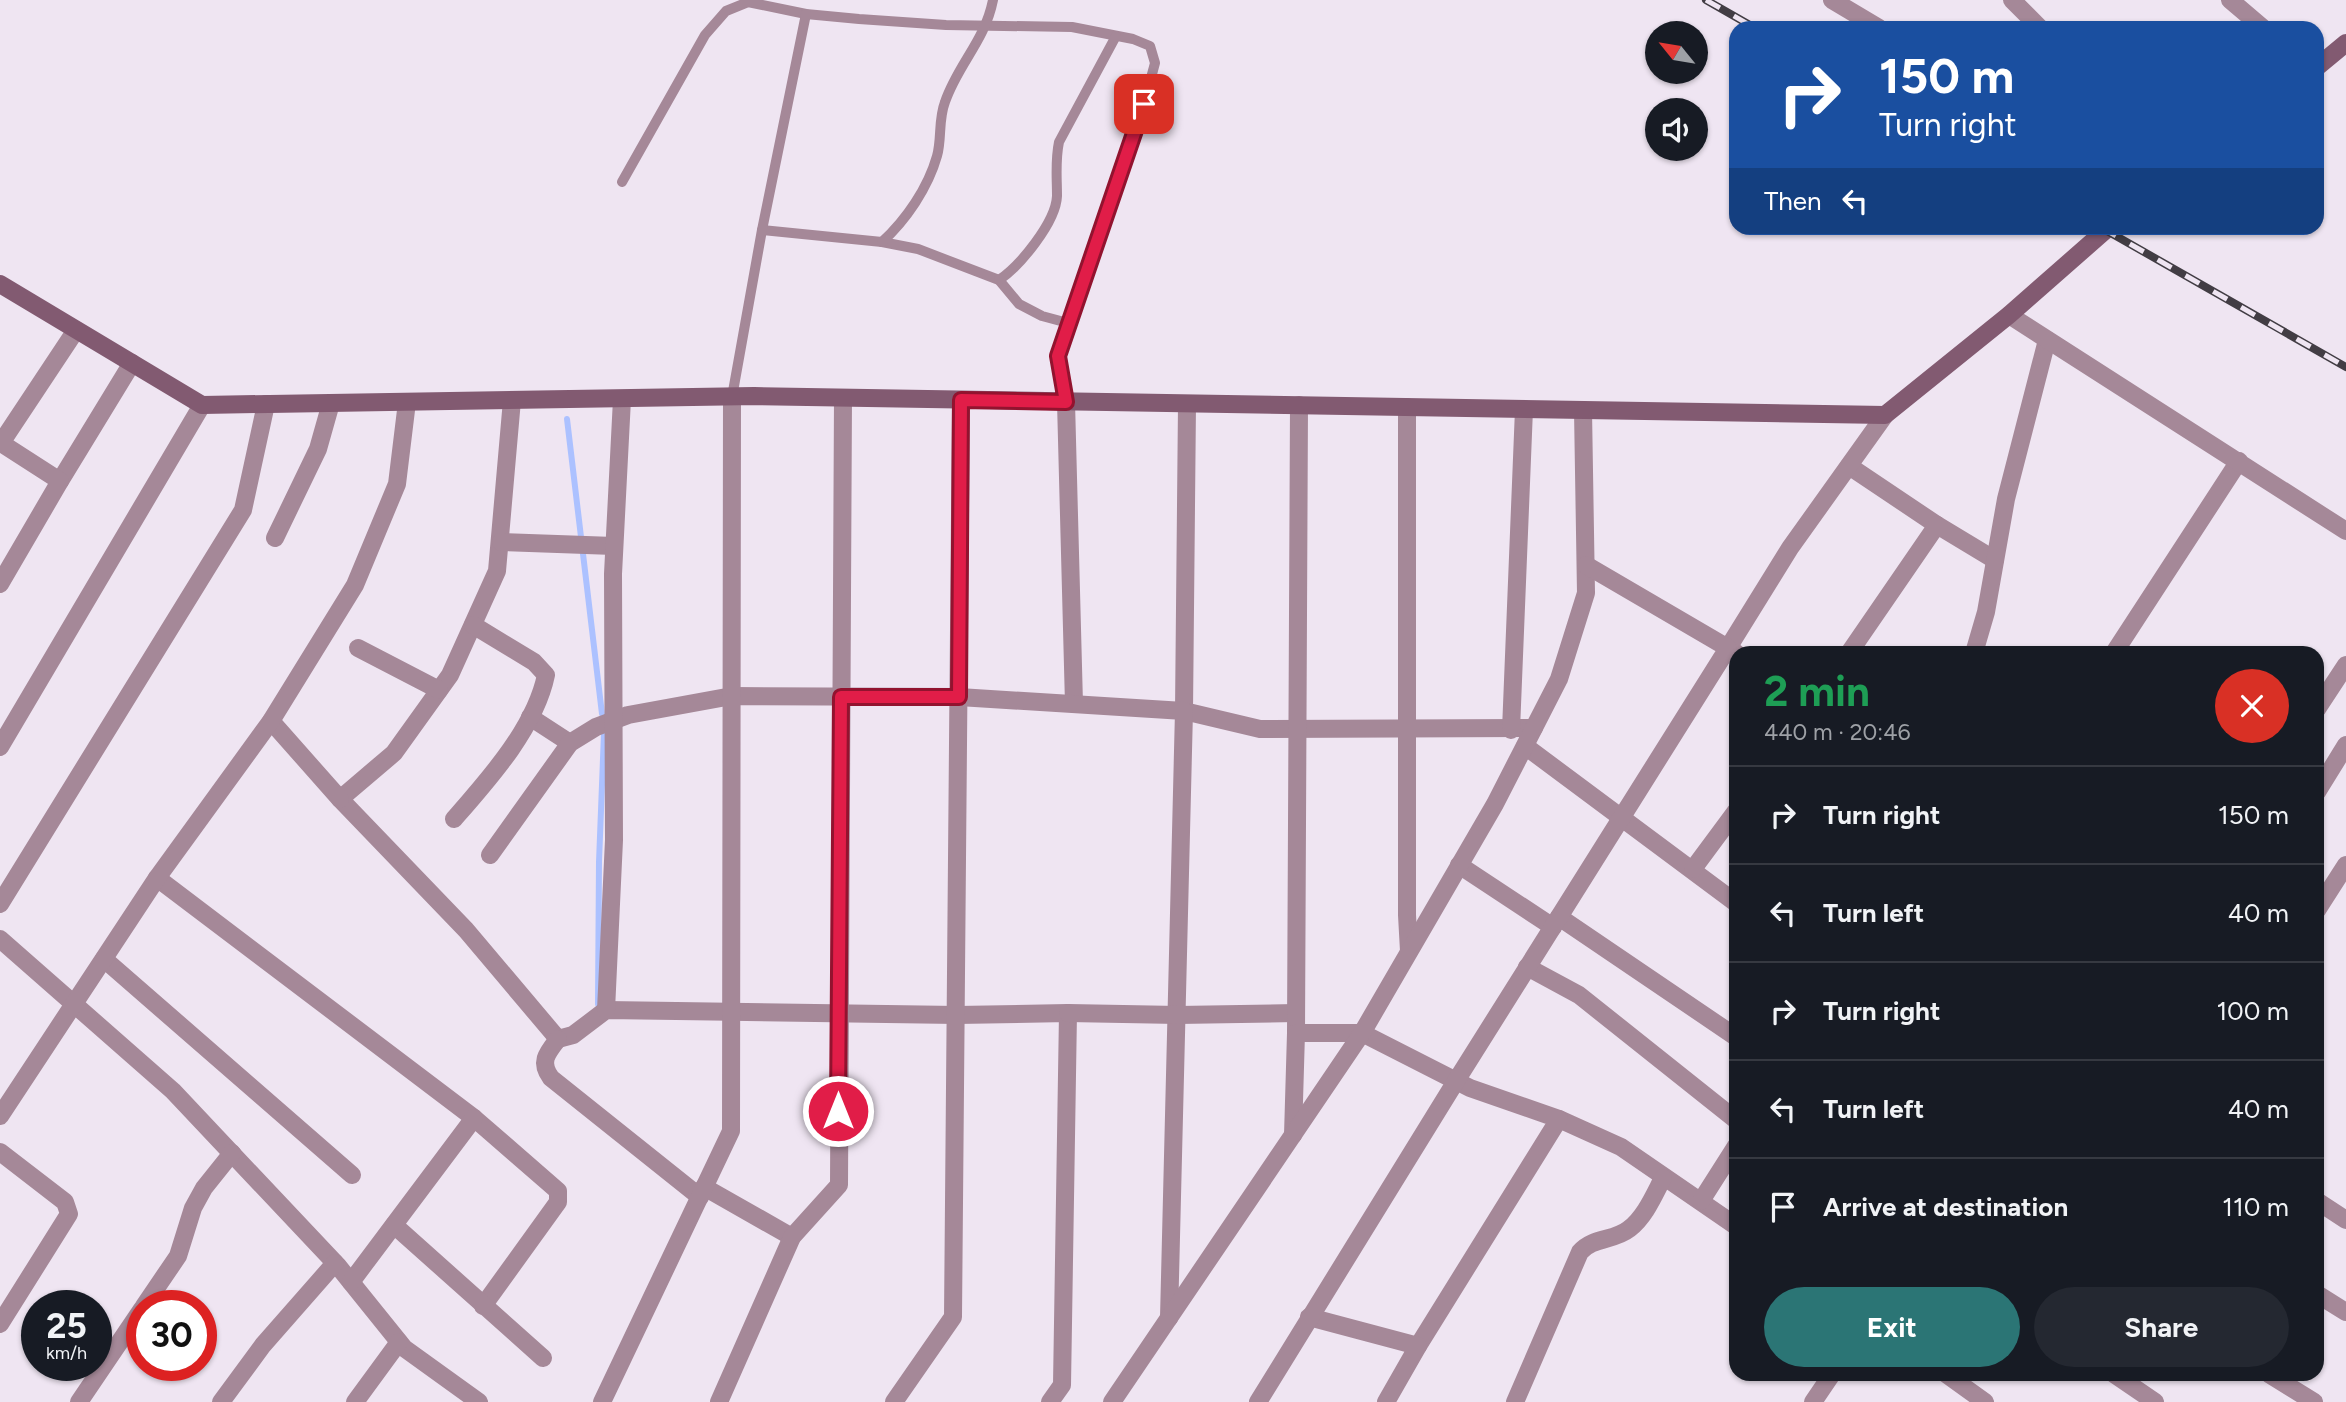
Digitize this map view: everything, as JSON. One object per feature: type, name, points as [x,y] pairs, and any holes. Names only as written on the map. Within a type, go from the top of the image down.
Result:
[{"type":"main road","points":[[2324,61],[2346,43]]},
{"type":"main road","points":[[0,284],[202,405],[732,397],[1885,415],[2009,315],[2100,235]]},
{"type":"street","points":[[1832,0],[1867,21]]},
{"type":"street","points":[[2012,0],[2033,21]]},
{"type":"street","points":[[2230,0],[2255,21]]},
{"type":"street","points":[[2009,315],[2346,531]]},
{"type":"street","points":[[60,481],[1,443],[76,330]]},
{"type":"street","points":[[1976,646],[1986,612],[2008,486],[2047,340]]},
{"type":"street","points":[[0,584],[131,363]]},
{"type":"street","points":[[602,1402],[731,1132],[732,397]]},
{"type":"street","points":[[719,1402],[792,1237],[839,1185],[843,398]]},
{"type":"street","points":[[606,1010],[614,840],[614,719],[605,545],[622,399]]},
{"type":"street","points":[[340,799],[394,753],[450,676],[498,571],[512,400]]},
{"type":"street","points":[[894,1402],[953,1317],[961,400]]},
{"type":"street","points":[[0,1116],[157,878],[271,721],[355,585],[397,484],[407,402]]},
{"type":"street","points":[[1066,402],[1073,704]]},
{"type":"street","points":[[275,538],[318,449],[331,403]]},
{"type":"street","points":[[0,904],[243,510],[267,404]]},
{"type":"street","points":[[1169,1318],[1184,711],[1187,404]]},
{"type":"street","points":[[0,747],[202,405]]},
{"type":"street","points":[[1293,1135],[1296,1033],[1299,405]]},
{"type":"street","points":[[1407,407],[1409,951]]},
{"type":"street","points":[[1511,730],[1524,409]]},
{"type":"street","points":[[1112,1402],[1362,1033],[1496,804],[1559,680],[1586,593],[1583,410]]},
{"type":"street","points":[[1735,646],[1790,548],[1885,415]]},
{"type":"street","points":[[2119,646],[2239,461]]},
{"type":"street","points":[[1849,466],[1995,560]]},
{"type":"street","points":[[1854,646],[1937,524]]},
{"type":"street","points":[[501,542],[605,545]]},
{"type":"street","points":[[1586,565],[1729,649]]},
{"type":"street","points":[[454,819],[494,774],[530,717],[546,675],[543,669],[473,625]]},
{"type":"street","points":[[358,648],[439,690]]},
{"type":"street","points":[[1258,1402],[1622,816],[1729,656]]},
{"type":"street","points":[[2324,698],[2346,665]]},
{"type":"street","points":[[489,855],[570,743],[614,719],[732,696],[959,697],[1073,704],[1184,711],[1260,729],[1534,728]]},
{"type":"street","points":[[530,717],[570,743]]},
{"type":"street","points":[[271,721],[340,799],[466,930],[558,1039]]},
{"type":"street","points":[[2324,781],[2346,745]]},
{"type":"street","points":[[1525,746],[1729,897]]},
{"type":"street","points":[[1693,869],[1729,820]]},
{"type":"street","points":[[2324,899],[2346,865]]},
{"type":"street","points":[[1459,866],[1556,922],[1729,1033]]},
{"type":"street","points":[[157,878],[474,1118],[559,1194],[558,1202],[483,1306]]},
{"type":"street","points":[[0,939],[173,1091],[335,1263],[399,1342],[469,1399]]},
{"type":"street","points":[[104,959],[352,1175]]},
{"type":"street","points":[[1527,967],[1579,995],[1729,1114]]},
{"type":"street","points":[[792,1237],[702,1192],[551,1078],[545,1070],[544,1061],[558,1039],[573,1035],[606,1010],[957,1015],[1296,1013]]},
{"type":"street","points":[[1050,1402],[1062,1385],[1068,1013]]},
{"type":"street","points":[[1296,1033],[1362,1033],[1456,1081],[1559,1119],[1621,1147],[1729,1221]]},
{"type":"street","points":[[351,1282],[474,1118]]},
{"type":"street","points":[[1386,1402],[1559,1119]]},
{"type":"street","points":[[0,1152],[65,1202],[69,1214],[0,1324]]},
{"type":"street","points":[[155,1290],[178,1256],[186,1222],[204,1188],[232,1153]]},
{"type":"street","points":[[1701,1201],[1729,1157]]},
{"type":"street","points":[[1515,1402],[1580,1252],[1595,1241],[1610,1239],[1629,1230],[1641,1217],[1663,1178]]},
{"type":"street","points":[[2324,1206],[2346,1220]]},
{"type":"street","points":[[394,1224],[543,1359]]},
{"type":"street","points":[[221,1402],[262,1345],[335,1263]]},
{"type":"street","points":[[2324,1298],[2346,1312]]},
{"type":"street","points":[[1309,1317],[1418,1346]]},
{"type":"street","points":[[79,1402],[126,1332]]},
{"type":"street","points":[[355,1402],[399,1342]]},
{"type":"street","points":[[1813,1402],[1827,1381]]},
{"type":"street","points":[[1951,1381],[1962,1396],[1984,1402]]},
{"type":"street","points":[[2124,1381],[2155,1402]]},
{"type":"street","points":[[2280,1381],[2314,1402]]},
{"type":"lane","points":[[882,242],[902,223],[929,176],[938,154],[944,103],[988,24],[993,0]]},
{"type":"lane","points":[[622,183],[705,35],[726,11],[748,1],[806,14],[946,25],[1072,27],[1133,39],[1150,46],[1154,62],[1144,104],[1058,356],[1066,402]]},
{"type":"lane","points":[[732,397],[762,230],[806,14]]},
{"type":"lane","points":[[999,281],[1014,270],[1048,221],[1057,198],[1055,158],[1059,142],[1116,36]]},
{"type":"lane","points":[[762,230],[882,242],[918,249],[999,281],[1019,304],[1042,316],[1068,323]]},
{"type":"waterway","points":[[567,419],[602,714]]},
{"type":"waterway","points":[[598,1004],[599,862],[604,733]]},
{"type":"railway","points":[[1706,0],[1743,21]]},
{"type":"railway","points":[[2114,235],[2346,367]]},
{"type":"route","points":[[838,1111],[841,697],[959,697],[961,400],[1066,402],[1058,356],[1144,104]]}]
